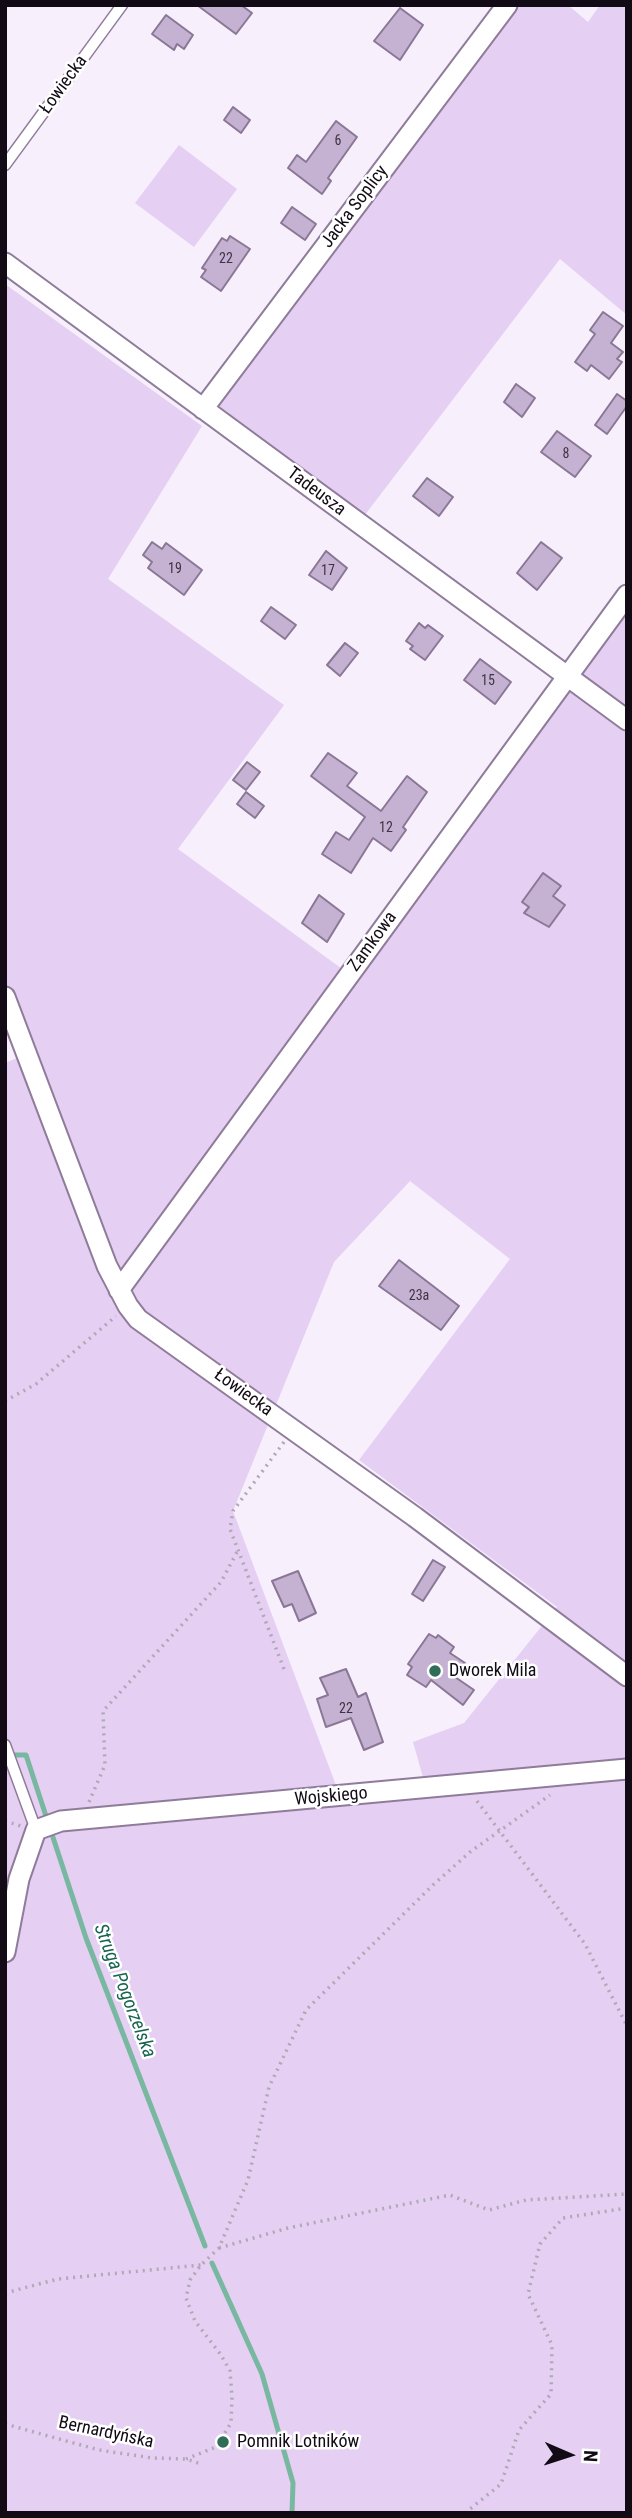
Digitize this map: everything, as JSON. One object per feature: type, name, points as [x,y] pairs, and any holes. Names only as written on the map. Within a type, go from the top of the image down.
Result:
[{"type":"street","name":"Jacka Soplicy","points":[[203,409],[507,5]]},
{"type":"street","name":"Tadeusza","points":[[5,262],[627,720]]},
{"type":"street","name":"Zamkowa","points":[[124,1298],[627,595]]},
{"type":"street","name":"Łowiecka","points":[[5,997],[107,1266],[138,1319],[294,1430],[627,1676]]},
{"type":"street","name":"Wojskiego","points":[[48,1826],[81,1820],[627,1769]]},
{"type":"street","points":[[5,1952],[19,1879],[48,1826]]},
{"type":"lane","name":"Łowiecka","points":[[5,164],[122,5]]},
{"type":"lane","points":[[5,1745],[48,1826]]},
{"type":"path","points":[[5,1401],[36,1384],[124,1298]]},
{"type":"path","points":[[284,1669],[230,1529],[233,1511],[294,1430]]},
{"type":"path","points":[[81,1820],[105,1765],[103,1711],[221,1582],[238,1550]]},
{"type":"path","points":[[186,2459],[216,2447],[231,2423],[232,2397],[230,2371],[195,2321],[186,2298],[190,2280],[219,2248],[248,2180],[270,2087],[306,2010],[470,1852],[554,1792]]},
{"type":"path","points":[[472,1794],[584,1944],[627,2026]]},
{"type":"path","points":[[219,2248],[288,2228],[450,2195],[489,2210],[526,2200],[627,2194]]},
{"type":"path","points":[[465,2513],[501,2484],[519,2430],[551,2394],[552,2345],[528,2294],[540,2244],[563,2218],[627,2208]]},
{"type":"path","points":[[5,2293],[58,2279],[201,2265]]},
{"type":"path","name":"Bernardyńska","points":[[5,2424],[99,2450],[152,2458],[186,2459],[201,2464]]},
{"type":"shaded area","points":[[511,5],[568,5],[588,22],[600,5],[627,5],[627,315],[560,259],[358,524],[203,409]]},
{"type":"shaded area","points":[[179,145],[237,189],[194,247],[135,203]]},
{"type":"shaded area","points":[[5,284],[202,426],[108,579],[284,705],[178,849],[349,974],[627,595],[627,2513],[5,2513],[5,1063],[27,1054],[5,997]],"holes":[[[410,1181],[510,1259],[359,1460],[557,1607],[464,1723],[413,1742],[426,1788],[340,1796],[233,1511],[334,1262]]]},
{"type":"building","points":[[197,5],[241,5],[252,13],[236,34]]},
{"type":"building","points":[[400,8],[423,25],[400,60],[374,41]]},
{"type":"building","points":[[166,15],[193,35],[184,49],[177,44],[174,50],[152,34]]},
{"type":"building","points":[[233,107],[250,120],[241,133],[224,120]]},
{"type":"building","points":[[336,121],[357,137],[328,178],[331,181],[322,194],[288,168],[297,155],[306,162]]},
{"type":"building","points":[[292,207],[316,224],[305,240],[281,223]]},
{"type":"building","points":[[230,236],[250,249],[221,291],[201,277],[206,270],[202,268],[222,238],[227,241]]},
{"type":"building","points":[[603,312],[623,326],[611,343],[623,352],[617,359],[622,362],[609,379],[591,365],[587,371],[575,362],[595,334],[590,330]]},
{"type":"building","points":[[516,384],[535,398],[522,417],[504,402]]},
{"type":"building","points":[[617,394],[627,401],[627,406],[607,434],[595,425]]},
{"type":"building","points":[[557,431],[591,456],[575,477],[541,452]]},
{"type":"building","points":[[427,478],[453,497],[439,516],[413,496]]},
{"type":"building","points":[[152,542],[162,549],[166,543],[202,570],[184,595],[148,568],[152,562],[143,555]]},
{"type":"building","points":[[541,542],[562,558],[537,590],[517,573]]},
{"type":"building","points":[[326,551],[347,568],[332,590],[309,575]]},
{"type":"building","points":[[271,607],[296,625],[285,639],[261,621]]},
{"type":"building","points":[[419,623],[425,628],[428,625],[443,636],[425,660],[410,649],[413,646],[406,641]]},
{"type":"building","points":[[345,643],[358,653],[340,676],[327,665]]},
{"type":"building","points":[[480,659],[511,682],[495,704],[464,680]]},
{"type":"building","points":[[328,753],[357,773],[347,786],[381,811],[407,776],[427,792],[403,827],[406,830],[391,851],[373,838],[351,873],[322,854],[336,832],[349,840],[365,817],[311,776]]},
{"type":"building","points":[[247,762],[260,772],[246,790],[233,780]]},
{"type":"building","points":[[246,792],[264,806],[255,818],[237,804]]},
{"type":"building","points":[[543,873],[561,886],[553,896],[565,905],[549,927],[524,913],[529,907],[522,902]]},
{"type":"building","points":[[319,895],[344,914],[327,942],[302,923]]},
{"type":"building","points":[[399,1260],[459,1306],[441,1330],[379,1286]]},
{"type":"building","points":[[433,1560],[445,1567],[423,1601],[412,1594]]},
{"type":"building","points":[[298,1571],[316,1613],[299,1621],[292,1604],[284,1607],[272,1581]]},
{"type":"building","name":"Dworek Mila","points":[[429,1634],[436,1638],[438,1635],[454,1647],[450,1653],[465,1663],[455,1677],[474,1690],[463,1705],[431,1680],[426,1687],[407,1675],[412,1667],[408,1664]]},
{"type":"building","points":[[346,1669],[358,1697],[366,1693],[383,1742],[364,1750],[351,1718],[326,1727],[317,1699],[328,1695],[320,1678]]},
{"type":"waterway","name":"Struga Pogorzelska","points":[[15,1755],[26,1755],[86,1938],[205,2246]]},
{"type":"waterway","name":"Struga Pogorzelska","points":[[212,2263],[262,2374],[293,2483],[292,2513]]},
{"type":"place","name":"Dworek Mila","points":[[435,1671]]},
{"type":"place","name":"Pomnik Lotników","points":[[223,2442]]}]
